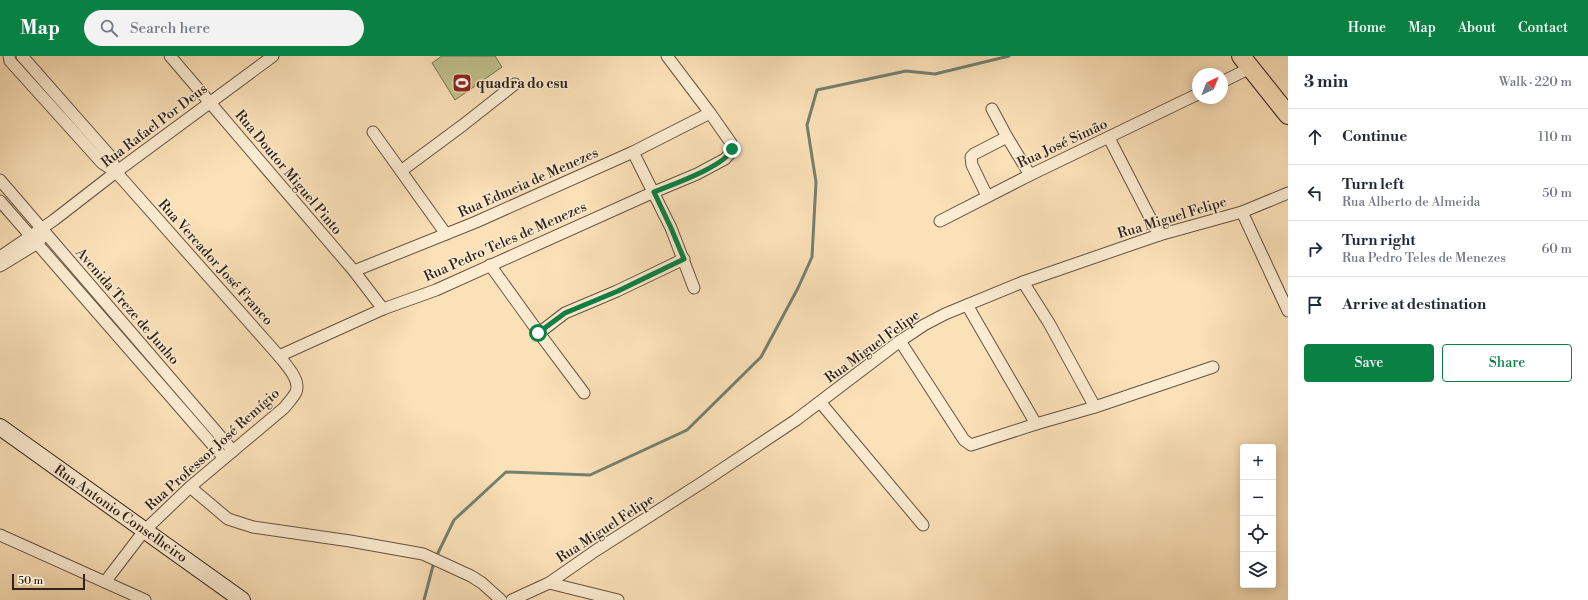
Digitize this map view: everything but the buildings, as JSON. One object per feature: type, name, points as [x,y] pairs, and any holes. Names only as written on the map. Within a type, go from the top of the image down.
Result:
[{"type":"main road","points":[[1245,62],[1288,115]]},
{"type":"street","name":"Rua Vereador José Franco","points":[[9,56],[10,61],[102,163],[116,172],[279,356],[292,373]]},
{"type":"street","name":"Rua Vereador José Franco","points":[[22,56],[110,157],[116,172]]},
{"type":"street","name":"Rua Doutor Miguel Pinto","points":[[170,56],[354,271],[383,309]]},
{"type":"street","name":"Rua Rafael Por Deus","points":[[0,266],[33,240],[54,220],[116,172],[273,56]]},
{"type":"street","points":[[667,56],[710,113]]},
{"type":"street","points":[[1228,77],[1245,62]]},
{"type":"street","points":[[402,171],[515,84]]},
{"type":"street","name":"Rua José Simão","points":[[940,221],[987,196],[1192,97]]},
{"type":"street","points":[[992,109],[1030,175]]},
{"type":"street","name":"Rua Pedro Teles de Menezes","points":[[279,356],[383,309],[436,290],[697,174],[725,159],[731,152],[731,143],[710,113]]},
{"type":"street","name":"Rua Edmeia de Menezes","points":[[354,271],[446,234],[633,152],[710,113]]},
{"type":"street","points":[[373,132],[446,234]]},
{"type":"street","points":[[987,196],[972,164],[972,157],[974,154],[1007,137]]},
{"type":"street","points":[[1109,138],[1159,235]]},
{"type":"street","points":[[633,152],[671,228],[694,288]]},
{"type":"street","name":"Avenida Treze de Junho","points":[[0,180],[233,451]]},
{"type":"street","name":"Rua Miguel Felipe","points":[[512,600],[549,583],[595,551],[703,482],[820,402],[900,341],[924,325],[967,305],[1023,282],[1159,235],[1242,212],[1288,193]]},
{"type":"street","points":[[0,201],[224,458]]},
{"type":"street","points":[[1242,212],[1288,311]]},
{"type":"street","name":"Rua Rafael Por Deus","points":[[0,257],[33,240]]},
{"type":"street","points":[[538,333],[565,313],[618,291],[684,259]]},
{"type":"street","points":[[490,265],[538,333],[584,393]]},
{"type":"street","points":[[1023,282],[1061,344],[1095,407]]},
{"type":"street","points":[[967,305],[1036,424]]},
{"type":"street","points":[[900,341],[964,440],[968,443],[974,444],[1095,407],[1213,367]]},
{"type":"street","name":"Rua Professor José Remígio","points":[[105,582],[144,531],[190,487],[267,424],[284,408],[296,394],[297,381],[292,373]]},
{"type":"street","points":[[820,402],[922,524]]},
{"type":"street","name":"Rua Antonio Conselheiro","points":[[0,427],[237,599]]},
{"type":"street","points":[[190,487],[228,519],[239,524],[423,554],[471,576],[482,583],[501,600]]},
{"type":"street","points":[[0,536],[145,600]]},
{"type":"street","points":[[549,583],[618,600]]},
{"type":"green space","name":"quadra do csu","points":[[442,56],[495,56],[502,67],[455,100],[432,63]]},
{"type":"waterway","points":[[436,557],[454,520],[506,472],[590,475],[687,430],[761,357],[798,288],[812,257],[816,182],[807,125],[817,90],[906,71],[935,74],[1009,56]]},
{"type":"waterway","points":[[424,600],[434,562]]},
{"type":"place","name":"quadra do csu","points":[[462,83]]},
{"type":"route","points":[[538,333],[565,313],[618,291],[684,259],[654,192],[697,174],[725,159],[728,157],[732,149]]}]
